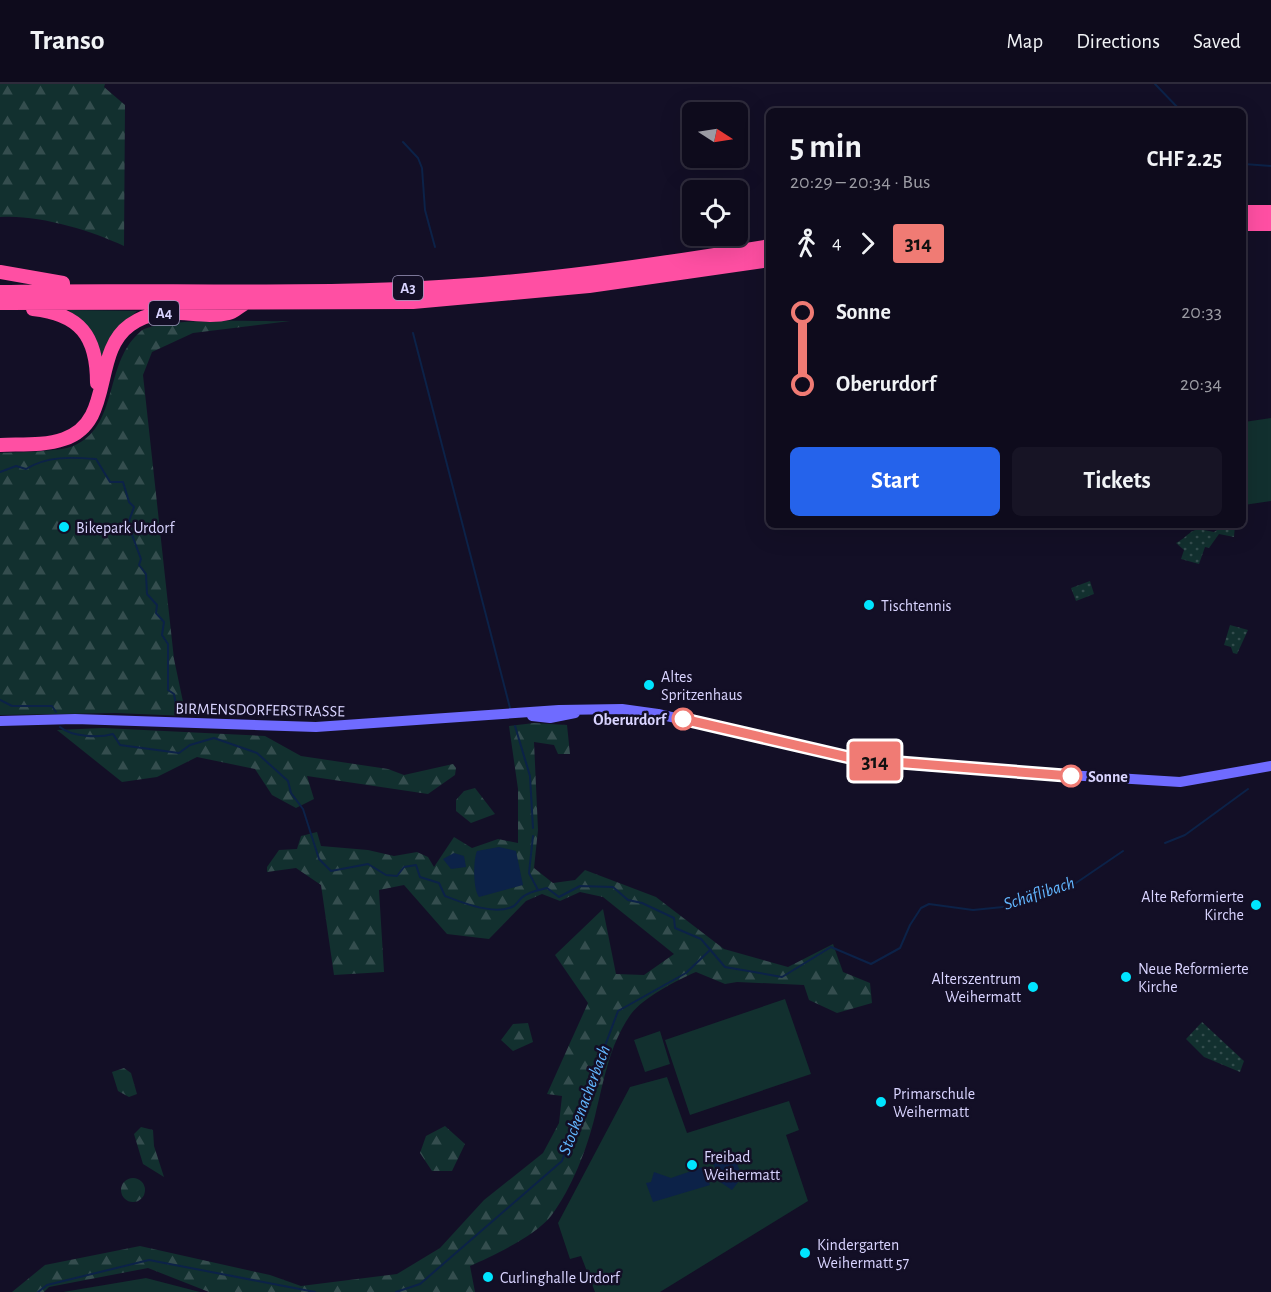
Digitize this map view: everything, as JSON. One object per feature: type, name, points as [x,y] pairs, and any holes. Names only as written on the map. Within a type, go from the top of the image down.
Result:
[{"type":"highway","points":[[1246,212],[1271,212]]},
{"type":"highway","points":[[1246,224],[1271,224]]},
{"type":"highway","name":"A3","points":[[0,292],[307,291],[462,286],[644,266],[766,247]]},
{"type":"highway","name":"A3","points":[[0,303],[413,302],[495,296],[634,280],[766,261]]},
{"type":"highway","name":"A4","points":[[0,272],[48,282],[119,285],[140,291]]},
{"type":"highway","name":"A4","points":[[101,365],[117,338],[141,319],[168,313],[229,313],[245,303]]},
{"type":"highway","points":[[0,309],[50,311],[70,319],[85,332],[101,365],[90,410],[76,426],[50,438],[0,443]]},
{"type":"main road","name":"BIRMENSDORFERSTRASSE","points":[[0,722],[94,719],[316,727],[584,710],[645,711],[856,759],[926,766],[1180,782],[1271,766]]},
{"type":"green space","points":[[0,84],[105,84],[104,87],[125,105],[124,246],[63,224],[30,218],[0,217]]},
{"type":"green space","points":[[68,310],[137,311],[115,334],[99,362],[96,344],[90,332]]},
{"type":"green space","points":[[195,321],[290,321],[193,333],[152,352],[143,375],[174,659],[186,716],[116,713],[0,715],[0,453],[67,448],[87,438],[97,426],[104,412],[125,351],[144,329]]},
{"type":"green space","points":[[1271,418],[1271,501],[1246,505],[1246,422]]},
{"type":"green space","points":[[1220,528],[1235,528],[1234,537],[1219,534],[1209,548],[1205,547],[1199,564],[1181,559],[1184,550],[1176,543],[1192,531],[1214,532]]},
{"type":"green space","points":[[1090,581],[1094,594],[1076,601],[1071,588]]},
{"type":"green space","points":[[1230,625],[1248,630],[1237,654],[1233,653],[1231,647],[1224,645]]},
{"type":"green space","points":[[534,723],[567,725],[570,754],[558,754],[554,745],[534,742],[538,830],[534,868],[553,883],[575,880],[585,870],[656,897],[724,949],[788,967],[833,944],[843,972],[870,983],[872,1003],[837,1013],[809,1000],[804,985],[737,982],[725,984],[696,972],[652,996],[631,1014],[617,1038],[588,1142],[559,1205],[535,1231],[502,1251],[470,1266],[475,1292],[209,1292],[148,1268],[49,1287],[44,1292],[12,1292],[45,1265],[140,1246],[270,1275],[301,1286],[397,1274],[440,1248],[484,1200],[543,1153],[559,1123],[562,1096],[547,1094],[588,1003],[555,955],[603,909],[616,974],[644,975],[674,954],[603,897],[580,892],[560,901],[542,894],[526,901],[489,939],[447,934],[404,885],[379,890],[384,972],[334,975],[321,885],[296,868],[267,872],[267,867],[279,850],[297,849],[301,836],[317,832],[321,846],[368,850],[394,856],[417,852],[428,857],[434,867],[454,837],[472,848],[498,839],[518,843],[518,789],[509,726]]},
{"type":"green space","points":[[103,728],[265,736],[301,756],[388,769],[404,775],[453,764],[456,768],[455,775],[428,794],[307,776],[314,799],[296,808],[272,795],[255,769],[197,757],[157,777],[122,782],[57,730]]},
{"type":"green space","points":[[475,788],[495,814],[471,823],[456,811],[456,800],[464,791]]},
{"type":"green space","points":[[785,999],[811,1074],[690,1115],[665,1040]]},
{"type":"green space","points":[[1202,1022],[1244,1061],[1240,1072],[1204,1057],[1186,1039]]},
{"type":"green space","points":[[528,1023],[533,1042],[513,1051],[501,1040],[513,1024]]},
{"type":"green space","points":[[660,1031],[670,1064],[645,1072],[634,1040]]},
{"type":"green space","points":[[124,1068],[131,1073],[137,1094],[129,1097],[118,1091],[112,1072]]},
{"type":"green space","name":"Freibad Weihermatt","points":[[667,1077],[687,1133],[789,1101],[799,1130],[786,1135],[808,1201],[660,1292],[595,1292],[581,1256],[570,1259],[558,1223],[630,1087]]},
{"type":"green space","points":[[445,1126],[465,1144],[452,1171],[432,1171],[420,1153],[426,1136]]},
{"type":"green space","points":[[141,1127],[153,1130],[154,1146],[164,1177],[143,1164],[134,1134]]},
{"type":"green space","points":[[133,1178],[138,1179],[144,1185],[144,1195],[138,1201],[133,1202],[128,1201],[122,1195],[121,1190],[122,1185],[128,1179]]},
{"type":"green space","points":[[146,1278],[200,1292],[63,1292]]},
{"type":"water","points":[[499,847],[516,851],[523,885],[479,897],[474,875],[477,851]]},
{"type":"water","points":[[454,853],[464,856],[466,867],[451,869],[443,859]]},
{"type":"water","points":[[735,1158],[742,1177],[732,1190],[720,1182],[713,1163]]},
{"type":"water","points":[[703,1167],[710,1185],[653,1202],[646,1183],[651,1182],[654,1172],[671,1178]]},
{"type":"waterway","points":[[1155,84],[1178,108]]},
{"type":"waterway","points":[[403,142],[418,158],[422,168],[425,210],[435,247]]},
{"type":"waterway","points":[[1246,164],[1271,166]]},
{"type":"waterway","points":[[413,333],[510,708]]},
{"type":"waterway","points":[[0,472],[16,466],[26,469],[60,458],[96,459],[110,482],[123,482],[129,502],[134,507],[128,524],[141,559],[139,565],[146,574],[147,594],[157,605],[156,613],[164,622],[162,635],[168,644],[168,690],[174,694],[176,705]]},
{"type":"waterway","points":[[0,700],[12,706],[52,706],[56,712]]},
{"type":"waterway","points":[[515,726],[530,776],[533,828]]},
{"type":"waterway","points":[[60,727],[71,733],[86,736],[113,734],[120,745],[179,753],[190,745],[214,738],[257,753],[288,781],[291,793],[303,809],[319,859],[331,871],[368,864],[386,875],[397,876],[404,867],[416,865],[420,877],[439,883],[445,896],[479,907],[498,910],[514,906],[526,894],[547,888],[559,897],[580,886],[613,887],[628,900],[642,903],[674,918],[675,928],[701,939],[725,967],[782,977],[831,947],[871,964],[900,948],[910,925],[921,908],[929,904],[973,910],[1013,906],[1076,883],[1123,851]]},
{"type":"waterway","name":"Schäflibach","points":[[1165,843],[1185,835],[1248,789]]},
{"type":"waterway","points":[[533,836],[529,873],[538,890]]},
{"type":"waterway","name":"Stockenacherbach","points":[[396,1292],[420,1284],[562,1161],[618,1011],[686,973],[709,951]]},
{"type":"waterway","name":"Stockenacherbach","points":[[38,1292],[47,1285],[149,1260],[315,1292]]},
{"type":"bus line","name":"314","points":[[683,719],[856,759],[1071,776]]},
{"type":"place","name":"Bikepark Urdorf","points":[[64,527]]},
{"type":"place","name":"Tischtennis","points":[[869,605]]},
{"type":"place","name":"Altes Spritzenhaus","points":[[649,685]]},
{"type":"place","name":"Oberurdorf","points":[[683,719]]},
{"type":"place","name":"Sonne","points":[[1071,776]]},
{"type":"place","name":"Alte Reformierte Kirche","points":[[1256,905]]},
{"type":"place","name":"Neue Reformierte Kirche","points":[[1126,977]]},
{"type":"place","name":"Alterszentrum Weihermatt","points":[[1033,987]]},
{"type":"place","name":"Primarschule Weihermatt","points":[[881,1102]]},
{"type":"place","name":"Freibad Weihermatt","points":[[692,1165]]},
{"type":"place","name":"Kindergarten Weihermatt 57","points":[[805,1253]]},
{"type":"place","name":"Curlinghalle Urdorf","points":[[488,1277]]}]
